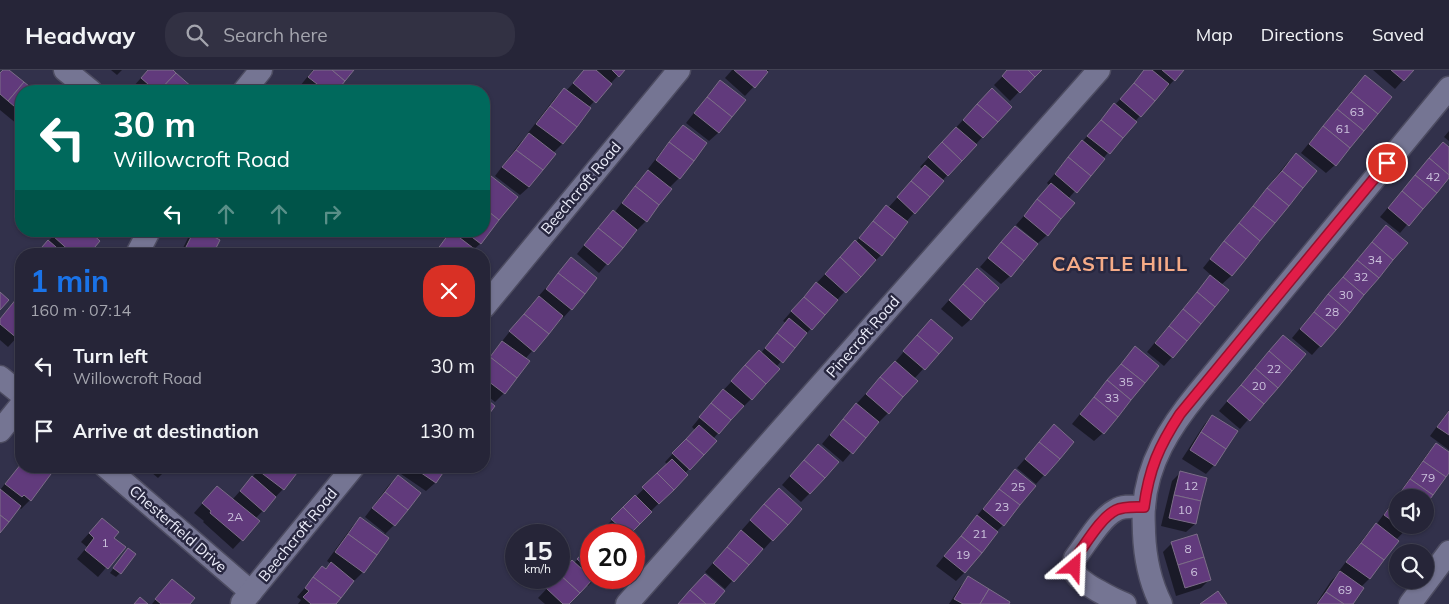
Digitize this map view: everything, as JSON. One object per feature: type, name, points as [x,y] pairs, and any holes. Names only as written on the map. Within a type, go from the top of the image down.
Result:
[{"type":"street","points":[[66,70],[84,85]]},
{"type":"street","points":[[249,85],[262,70]]},
{"type":"street","name":"Beechcroft Road","points":[[490,300],[679,70]]},
{"type":"street","name":"Pinecroft Road","points":[[627,604],[1100,70]]},
{"type":"street","points":[[1157,603],[1146,557],[1144,507],[1146,488],[1155,458],[1167,435],[1180,414],[1449,88]]},
{"type":"street","points":[[0,377],[15,389]]},
{"type":"street","points":[[0,431],[15,412]]},
{"type":"street","name":"Chesterfield Drive","points":[[112,473],[246,598]]},
{"type":"street","name":"Beechcroft Road","points":[[246,598],[348,473]]},
{"type":"street","points":[[1125,604],[1078,577],[1074,572],[1073,564],[1080,551],[1109,515],[1123,508],[1144,507]]},
{"type":"street","points":[[1410,604],[1449,552]]},
{"type":"building","points":[[3,70],[9,70],[24,82],[21,85],[15,85],[15,93],[8,101],[0,94],[0,73]]},
{"type":"building","points":[[148,70],[173,70],[176,73],[165,85],[149,85],[141,78]]},
{"type":"building","points":[[314,70],[332,70],[345,81],[342,85],[318,85],[308,77]]},
{"type":"building","points":[[332,70],[354,70],[345,81]]},
{"type":"building","points":[[584,70],[596,70],[612,84],[596,103],[573,83]]},
{"type":"building","points":[[612,70],[625,70],[619,77]]},
{"type":"building","points":[[734,70],[766,70],[768,72],[755,88]]},
{"type":"building","points":[[1007,70],[1028,70],[1035,77],[1020,93],[1002,76]]},
{"type":"building","points":[[1028,70],[1042,70],[1035,77]]},
{"type":"building","points":[[1144,70],[1152,70],[1169,84],[1155,101],[1134,83]]},
{"type":"building","points":[[1162,70],[1184,70],[1175,81]]},
{"type":"building","points":[[1391,70],[1414,70],[1404,81]]},
{"type":"building","points":[[176,73],[190,85],[165,85]]},
{"type":"building","points":[[1365,75],[1392,97],[1378,114],[1351,92]]},
{"type":"building","points":[[720,80],[746,100],[732,117],[707,97]]},
{"type":"building","points":[[1134,83],[1155,101],[1141,117],[1120,99]]},
{"type":"building","points":[[564,88],[591,108],[577,127],[550,106]]},
{"type":"building","points":[[992,88],[1012,107],[998,122],[977,104]]},
{"type":"building","points":[[1351,92],[1378,114],[1364,131],[1337,109]]},
{"type":"building","points":[[15,93],[15,107],[8,101]]},
{"type":"building","points":[[707,97],[732,117],[719,133],[694,113]]},
{"type":"building","points":[[1114,103],[1137,122],[1123,138],[1101,120]]},
{"type":"building","points":[[977,104],[998,122],[983,138],[963,120]]},
{"type":"building","points":[[550,106],[577,127],[563,144],[536,124]]},
{"type":"building","points":[[1337,109],[1364,131],[1350,148],[1323,126]]},
{"type":"building","points":[[1101,120],[1123,138],[1110,154],[1087,136]]},
{"type":"building","points":[[683,125],[707,143],[694,161],[669,142]]},
{"type":"building","points":[[1323,126],[1350,148],[1336,166],[1309,144]]},
{"type":"building","points":[[956,127],[977,145],[962,161],[942,142]]},
{"type":"building","points":[[529,133],[556,154],[543,170],[516,150]]},
{"type":"building","points":[[1082,140],[1105,159],[1091,176],[1068,157]]},
{"type":"building","points":[[669,142],[694,161],[680,179],[656,160]]},
{"type":"building","points":[[942,142],[962,161],[948,176],[928,157]]},
{"type":"building","points":[[1443,142],[1449,147],[1449,175],[1429,158]]},
{"type":"building","points":[[516,150],[543,170],[529,187],[502,167]]},
{"type":"building","points":[[1296,153],[1317,171],[1303,188],[1282,171]]},
{"type":"building","points":[[1068,157],[1091,176],[1077,193],[1055,174]]},
{"type":"building","points":[[1429,158],[1449,175],[1449,178],[1437,193],[1415,175]]},
{"type":"building","points":[[925,165],[944,181],[930,197],[911,181]]},
{"type":"building","points":[[648,170],[672,189],[659,205],[635,186]]},
{"type":"building","points":[[1282,171],[1303,188],[1289,206],[1267,188]]},
{"type":"building","points":[[1415,175],[1437,193],[1423,209],[1402,191]]},
{"type":"building","points":[[491,176],[518,197],[499,220],[490,213]]},
{"type":"building","points":[[911,181],[930,197],[915,214],[897,197]]},
{"type":"building","points":[[1051,183],[1075,203],[1061,219],[1037,199]]},
{"type":"building","points":[[635,186],[659,205],[647,222],[622,203]]},
{"type":"building","points":[[1267,188],[1289,206],[1275,223],[1253,206]]},
{"type":"building","points":[[1402,191],[1423,209],[1409,226],[1388,208]]},
{"type":"building","points":[[1037,199],[1061,219],[1048,236],[1024,216]]},
{"type":"building","points":[[886,205],[908,222],[895,239],[873,221]]},
{"type":"building","points":[[1253,206],[1275,223],[1260,241],[1239,223]]},
{"type":"building","points":[[613,210],[637,230],[623,248],[598,228]]},
{"type":"building","points":[[490,213],[499,220],[490,232]]},
{"type":"building","points":[[873,221],[895,239],[882,256],[859,238]]},
{"type":"building","points":[[1239,223],[1260,241],[1246,259],[1224,241]]},
{"type":"building","points":[[1386,225],[1408,243],[1393,260],[1372,242]]},
{"type":"building","points":[[1015,226],[1038,244],[1024,261],[1001,242]]},
{"type":"building","points":[[598,228],[623,248],[608,265],[584,245]]},
{"type":"building","points":[[54,237],[96,237],[100,241],[94,248],[66,248]]},
{"type":"building","points":[[191,237],[214,237],[220,240],[216,248],[186,247]]},
{"type":"building","points":[[447,237],[459,237],[473,248],[438,248]]},
{"type":"building","points":[[472,237],[486,237],[481,244]]},
{"type":"building","points":[[48,240],[57,248],[41,248]]},
{"type":"building","points":[[855,240],[876,260],[861,277],[840,257]]},
{"type":"building","points":[[1224,241],[1246,259],[1232,276],[1210,259]]},
{"type":"building","points":[[1001,242],[1024,261],[1011,277],[988,258]]},
{"type":"building","points":[[1372,242],[1393,260],[1379,278],[1357,260]]},
{"type":"building","points":[[571,257],[597,278],[585,294],[558,273]]},
{"type":"building","points":[[840,257],[861,277],[846,293],[825,274]]},
{"type":"building","points":[[1357,260],[1379,278],[1364,295],[1343,277]]},
{"type":"building","points":[[977,268],[999,288],[985,303],[963,284]]},
{"type":"building","points":[[558,273],[585,294],[572,310],[546,289]]},
{"type":"building","points":[[1210,275],[1229,290],[1215,307],[1197,292]]},
{"type":"building","points":[[1343,277],[1364,295],[1350,313],[1328,294]]},
{"type":"building","points":[[816,282],[838,300],[825,315],[804,297]]},
{"type":"building","points":[[963,284],[985,303],[971,320],[949,300]]},
{"type":"building","points":[[0,292],[9,300],[0,310]]},
{"type":"building","points":[[1197,292],[1215,307],[1201,324],[1183,309]]},
{"type":"building","points":[[1328,294],[1350,313],[1336,330],[1314,312]]},
{"type":"building","points":[[539,296],[563,316],[549,334],[524,314]]},
{"type":"building","points":[[804,297],[825,315],[812,330],[791,311]]},
{"type":"building","points":[[15,300],[15,336],[0,324],[0,319]]},
{"type":"building","points":[[1183,309],[1201,324],[1187,341],[1169,326]]},
{"type":"building","points":[[1314,312],[1336,330],[1321,347],[1300,329]]},
{"type":"building","points":[[524,314],[549,334],[534,352],[509,331]]},
{"type":"building","points":[[789,318],[807,333],[795,348],[777,333]]},
{"type":"building","points":[[931,319],[953,338],[939,354],[917,335]]},
{"type":"building","points":[[1169,326],[1187,341],[1173,358],[1155,343]]},
{"type":"building","points":[[777,333],[795,348],[783,363],[765,348]]},
{"type":"building","points":[[917,335],[939,354],[925,370],[903,351]]},
{"type":"building","points":[[1283,335],[1306,354],[1292,371],[1269,351]]},
{"type":"building","points":[[502,341],[530,361],[517,378],[490,357]]},
{"type":"building","points":[[1135,346],[1159,366],[1145,383],[1121,364]]},
{"type":"building","points":[[759,350],[780,369],[766,384],[745,365]]},
{"type":"building","points":[[1269,351],[1292,371],[1278,388],[1255,368]]},
{"type":"building","points":[[490,357],[517,378],[505,394],[490,383]]},
{"type":"building","points":[[895,361],[918,381],[903,397],[880,377]]},
{"type":"building","points":[[1121,364],[1145,383],[1131,400],[1107,380]]},
{"type":"building","points":[[745,365],[766,384],[752,400],[731,381]]},
{"type":"building","points":[[1255,368],[1278,388],[1264,404],[1241,385]]},
{"type":"building","points":[[880,377],[903,397],[889,414],[866,394]]},
{"type":"building","points":[[1107,380],[1131,400],[1118,417],[1094,397]]},
{"type":"building","points":[[1241,385],[1264,404],[1250,421],[1227,401]]},
{"type":"building","points":[[723,389],[744,406],[731,420],[711,403]]},
{"type":"building","points":[[1094,397],[1118,417],[1104,434],[1080,414]]},
{"type":"building","points":[[490,402],[495,406],[490,413]]},
{"type":"building","points":[[711,403],[731,420],[719,434],[699,417]]},
{"type":"building","points":[[856,403],[879,422],[866,438],[843,419]]},
{"type":"building","points":[[1449,411],[1449,435],[1437,427]]},
{"type":"building","points":[[1212,415],[1238,431],[1226,449],[1201,432]]},
{"type":"building","points":[[843,419],[866,438],[853,454],[830,435]]},
{"type":"building","points":[[1054,424],[1074,442],[1060,459],[1039,442]]},
{"type":"building","points":[[699,425],[717,441],[704,455],[686,439]]},
{"type":"building","points":[[1201,432],[1226,449],[1215,466],[1190,450]]},
{"type":"building","points":[[686,439],[704,455],[690,470],[672,453]]},
{"type":"building","points":[[1039,442],[1060,459],[1045,476],[1025,459]]},
{"type":"building","points":[[1436,443],[1449,452],[1449,473],[1446,477],[1423,461]]},
{"type":"building","points":[[818,444],[839,462],[825,478],[804,460]]},
{"type":"building","points":[[672,459],[688,475],[674,490],[657,473]]},
{"type":"building","points":[[804,460],[825,478],[810,494],[790,476]]},
{"type":"building","points":[[1423,461],[1446,477],[1434,494],[1434,489],[1424,489],[1410,479]]},
{"type":"building","points":[[1015,469],[1036,486],[1020,505],[999,489]]},
{"type":"building","points":[[1180,471],[1207,478],[1201,501],[1174,495]]},
{"type":"building","points":[[15,472],[51,474],[31,501],[24,495],[22,497],[5,484]]},
{"type":"building","points":[[262,473],[297,473],[284,490]]},
{"type":"building","points":[[421,473],[443,473],[436,483]]},
{"type":"building","points":[[657,473],[674,490],[659,504],[642,487]]},
{"type":"building","points":[[398,475],[421,493],[408,510],[385,492]]},
{"type":"building","points":[[252,476],[276,497],[264,512],[240,491]]},
{"type":"building","points":[[1410,479],[1424,489],[1403,489]]},
{"type":"building","points":[[217,486],[260,521],[243,541],[210,513],[211,511],[202,503]]},
{"type":"building","points":[[779,488],[802,509],[788,525],[764,504]]},
{"type":"building","points":[[0,489],[21,506],[9,522],[0,515]]},
{"type":"building","points":[[999,489],[1020,505],[1004,526],[983,509]]},
{"type":"building","points":[[385,492],[408,510],[395,526],[372,508]]},
{"type":"building","points":[[635,495],[652,512],[640,524],[623,507]]},
{"type":"building","points":[[1174,495],[1201,501],[1196,524],[1169,518]]},
{"type":"building","points":[[764,504],[788,525],[773,541],[750,520]]},
{"type":"building","points":[[623,507],[640,524],[617,524],[611,519]]},
{"type":"building","points":[[1389,508],[1389,519],[1384,515]]},
{"type":"building","points":[[0,515],[9,522],[0,533]]},
{"type":"building","points":[[977,515],[998,532],[982,553],[961,536]]},
{"type":"building","points":[[360,517],[389,538],[377,555],[348,534]]},
{"type":"building","points":[[102,518],[119,532],[114,538],[126,547],[108,569],[85,550],[94,538],[89,533]]},
{"type":"building","points":[[1376,523],[1399,541],[1397,544],[1389,544],[1389,554],[1384,560],[1361,543]]},
{"type":"building","points":[[741,530],[763,549],[749,565],[727,547]]},
{"type":"building","points":[[348,534],[377,555],[364,573],[335,552]]},
{"type":"building","points":[[1197,534],[1204,557],[1178,565],[1171,542]]},
{"type":"building","points":[[961,536],[982,553],[965,573],[944,556]]},
{"type":"building","points":[[1361,543],[1384,560],[1370,579],[1346,562]]},
{"type":"building","points":[[727,547],[749,565],[734,582],[713,563]]},
{"type":"building","points":[[128,548],[136,554],[121,574],[113,568]]},
{"type":"building","points":[[1204,557],[1211,580],[1185,588],[1178,565]]},
{"type":"building","points":[[572,560],[580,567],[580,589],[584,589],[580,593],[570,584],[570,562]]},
{"type":"building","points":[[331,562],[354,581],[341,598],[313,577],[322,566],[326,569]]},
{"type":"building","points":[[1340,571],[1364,588],[1353,604],[1344,604],[1326,592]]},
{"type":"building","points":[[705,574],[725,591],[714,604],[706,604],[690,590]]},
{"type":"building","points":[[968,576],[989,589],[980,604],[963,604],[954,599]]},
{"type":"building","points":[[313,577],[341,598],[336,604],[311,604],[303,597],[309,591],[305,588]]},
{"type":"building","points":[[172,579],[195,598],[190,604],[161,604],[155,599]]},
{"type":"building","points":[[570,584],[580,593],[569,604],[563,604],[547,589],[570,589]]},
{"type":"building","points":[[989,589],[1010,602],[1009,604],[980,604]]},
{"type":"building","points":[[690,590],[706,604],[678,604]]},
{"type":"building","points":[[1218,591],[1227,604],[1200,604]]},
{"type":"building","points":[[1326,592],[1344,604],[1317,604]]},
{"type":"building","points":[[140,597],[148,604],[134,604]]},
{"type":"district","name":"CASTLE HILL","points":[[1120,264]]},
{"type":"route","points":[[1074,567],[1075,558],[1109,515],[1123,508],[1144,507],[1146,488],[1152,466],[1158,451],[1180,414],[1387,163]]}]
